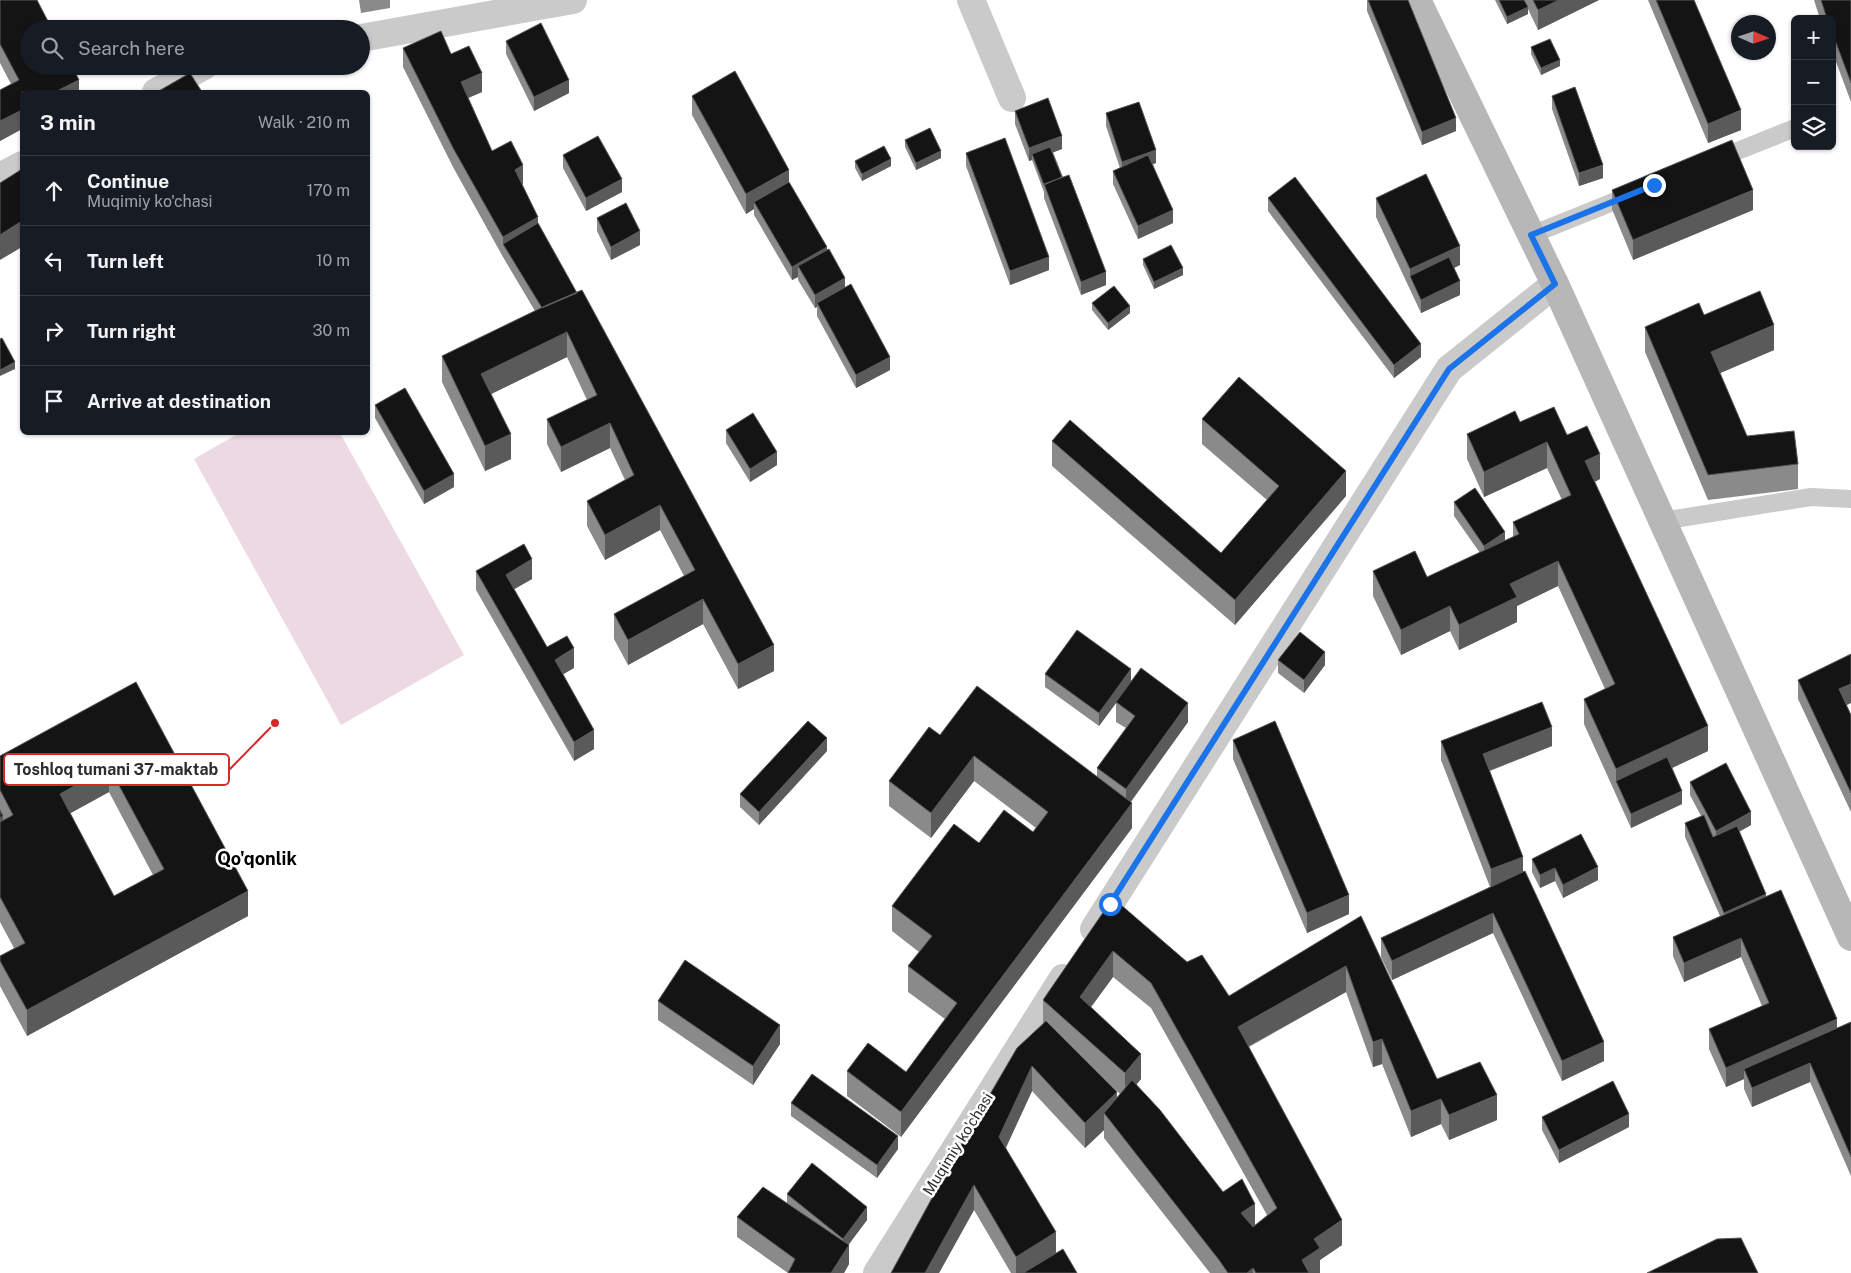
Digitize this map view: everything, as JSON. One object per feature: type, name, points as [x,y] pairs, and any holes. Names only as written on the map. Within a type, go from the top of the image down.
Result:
[{"type":"main road","points":[[1417,0],[1555,284],[1851,937]]},
{"type":"street","points":[[370,36],[572,0]]},
{"type":"street","points":[[971,0],[1012,98]]},
{"type":"street","points":[[160,90],[187,75]]},
{"type":"street","points":[[0,177],[20,166]]},
{"type":"street","name":"Muqimiy ko'chasi","points":[[877,1273],[1449,369],[1555,284]]},
{"type":"lane","points":[[1704,165],[1791,130]]},
{"type":"lane","points":[[1531,235],[1649,187]]},
{"type":"lane","points":[[1662,521],[1811,496],[1851,499]]},
{"type":"shaded area","points":[[236,435],[341,435],[464,655],[341,725],[194,459]]},
{"type":"building","points":[[0,0],[37,0],[47,20],[20,20],[20,75],[76,75],[79,80],[59,90],[20,90],[20,111],[0,121],[0,90],[19,80],[0,44]]},
{"type":"building","points":[[1368,0],[1408,0],[1456,118],[1422,132]]},
{"type":"building","points":[[1499,0],[1524,0],[1528,7],[1507,17]]},
{"type":"building","points":[[1533,0],[1559,0],[1538,10]]},
{"type":"building","points":[[1656,0],[1694,0],[1741,110],[1708,124]]},
{"type":"building","points":[[1821,0],[1851,0],[1851,83],[1836,43],[1836,15],[1826,15]]},
{"type":"building","points":[[541,23],[569,80],[534,97],[506,41]]},
{"type":"building","points":[[441,31],[451,54],[469,46],[482,73],[461,82],[492,151],[511,141],[523,165],[515,170],[538,217],[503,237],[453,148],[403,48]]},
{"type":"building","points":[[1550,39],[1560,60],[1541,68],[1531,47]]},
{"type":"building","points":[[735,71],[789,170],[746,194],[692,96]]},
{"type":"building","points":[[187,75],[191,75],[201,90],[160,90]]},
{"type":"building","points":[[1575,87],[1603,165],[1579,173],[1552,96]]},
{"type":"building","points":[[1048,98],[1062,136],[1029,148],[1015,111]]},
{"type":"building","points":[[1139,102],[1156,150],[1122,162],[1106,113]]},
{"type":"building","points":[[930,128],[941,151],[916,163],[905,140]]},
{"type":"building","points":[[598,136],[622,179],[586,198],[563,155]]},
{"type":"building","points":[[1005,138],[1049,257],[1010,271],[966,153]]},
{"type":"building","points":[[1732,140],[1753,190],[1633,240],[1612,190]]},
{"type":"building","points":[[884,146],[891,159],[862,174],[855,161]]},
{"type":"building","points":[[1050,147],[1062,177],[1044,185],[1032,154]]},
{"type":"building","points":[[1148,155],[1173,210],[1138,226],[1113,171]]},
{"type":"building","points":[[20,170],[20,222],[0,235],[0,183]]},
{"type":"building","points":[[1426,174],[1460,246],[1410,269],[1376,198]]},
{"type":"building","points":[[1069,175],[1106,272],[1081,282],[1044,184]]},
{"type":"building","points":[[1295,177],[1421,344],[1394,365],[1268,198]]},
{"type":"building","points":[[789,182],[827,247],[792,267],[754,202]]},
{"type":"building","points":[[626,203],[640,231],[611,247],[597,218]]},
{"type":"building","points":[[538,223],[577,293],[542,308],[503,244]]},
{"type":"building","points":[[1171,245],[1183,268],[1154,282],[1143,259]]},
{"type":"building","points":[[829,249],[845,278],[815,295],[798,266]]},
{"type":"building","points":[[1449,257],[1460,281],[1421,300],[1410,276]]},
{"type":"building","points":[[851,284],[890,357],[856,375],[817,303]]},
{"type":"building","points":[[1114,286],[1130,306],[1108,323],[1092,303]]},
{"type":"building","points":[[582,290],[774,645],[738,664],[703,599],[628,640],[614,614],[695,570],[660,505],[605,535],[587,501],[634,475],[610,423],[561,447],[547,419],[597,395],[567,332],[481,374],[511,434],[485,446],[442,356]]},
{"type":"building","points":[[1760,291],[1774,325],[1711,352],[1747,436],[1794,431],[1798,464],[1708,475],[1645,327],[1699,303],[1704,315]]},
{"type":"building","points":[[2,338],[15,362],[0,370],[0,339]]},
{"type":"building","points":[[1239,377],[1346,471],[1235,600],[1052,441],[1070,420],[1221,553],[1279,486],[1202,419]]},
{"type":"building","points":[[405,388],[454,474],[424,491],[375,405]]},
{"type":"building","points":[[1554,407],[1567,435],[1587,426],[1600,454],[1585,461],[1708,726],[1616,769],[1584,699],[1615,684],[1558,561],[1510,584],[1517,597],[1459,625],[1450,606],[1401,630],[1373,571],[1415,551],[1427,577],[1519,534],[1513,522],[1571,495],[1547,442],[1484,472],[1467,434],[1515,411],[1520,422]]},
{"type":"building","points":[[753,413],[777,452],[750,469],[726,430]]},
{"type":"building","points":[[1475,488],[1505,532],[1484,546],[1454,502]]},
{"type":"building","points":[[524,544],[532,559],[506,575],[547,647],[567,636],[574,648],[555,660],[594,730],[574,742],[476,571]]},
{"type":"building","points":[[1077,630],[1131,669],[1099,713],[1045,674]]},
{"type":"building","points":[[1300,632],[1325,652],[1304,680],[1278,660]]},
{"type":"building","points":[[1851,654],[1851,684],[1839,689],[1851,715],[1851,793],[1798,680]]},
{"type":"building","points":[[1141,668],[1188,703],[1126,789],[1097,768],[1135,716],[1116,702]]},
{"type":"building","points":[[136,682],[248,891],[27,1010],[0,961],[0,956],[25,943],[0,897],[0,822],[13,815],[0,790],[0,756]],"holes":[[[109,767],[164,869],[114,896],[60,794]]]},
{"type":"building","points":[[977,686],[1132,803],[901,1112],[847,1071],[868,1043],[906,1072],[957,1003],[908,966],[932,936],[892,906],[954,824],[979,843],[1004,810],[1033,832],[1048,812],[974,756],[931,813],[889,781],[929,727],[940,735]]},
{"type":"building","points":[[1542,702],[1552,727],[1483,754],[1523,857],[1491,869],[1441,741]]},
{"type":"building","points":[[808,721],[827,738],[759,812],[740,794]]},
{"type":"building","points":[[1275,721],[1349,895],[1307,913],[1233,740]]},
{"type":"building","points":[[1667,757],[1682,791],[1631,814],[1616,781]]},
{"type":"building","points":[[1726,763],[1751,812],[1716,831],[1690,782]]},
{"type":"building","points":[[1704,815],[1713,837],[1737,826],[1766,894],[1724,913],[1685,823]]},
{"type":"building","points":[[1581,834],[1598,867],[1563,885],[1555,868],[1540,875],[1532,859]]},
{"type":"building","points":[[1525,871],[1604,1042],[1562,1061],[1493,913],[1392,961],[1381,938]]},
{"type":"building","points":[[1781,890],[1837,1019],[1726,1068],[1709,1029],[1769,1003],[1741,938],[1684,963],[1673,937]]},
{"type":"building","points":[[1113,898],[1187,962],[1202,955],[1229,996],[1361,916],[1437,1079],[1480,1062],[1497,1095],[1449,1115],[1441,1099],[1411,1111],[1382,1039],[1373,1042],[1346,966],[1238,1027],[1342,1220],[1314,1239],[1320,1248],[1302,1260],[1309,1273],[1256,1273],[1253,1268],[1247,1273],[1228,1273],[1104,1113],[1132,1080],[1160,1110],[1223,1192],[1242,1179],[1255,1204],[1241,1213],[1253,1227],[1277,1208],[1151,983],[1113,951],[1080,997],[1141,1054],[1125,1073],[1043,1000]]},
{"type":"building","points":[[685,960],[780,1025],[753,1066],[658,1001]]},
{"type":"building","points":[[1046,1021],[1117,1092],[1085,1123],[1032,1066],[999,1137],[1056,1232],[1016,1257],[974,1185],[925,1273],[891,1273],[972,1125],[1017,1048]]},
{"type":"building","points":[[1851,1022],[1851,1157],[1810,1063],[1752,1088],[1744,1069]]},
{"type":"building","points":[[812,1074],[898,1136],[877,1165],[791,1103]]},
{"type":"building","points":[[1613,1081],[1629,1114],[1559,1150],[1542,1117]]},
{"type":"building","points":[[812,1163],[867,1207],[843,1239],[787,1194]]},
{"type":"building","points":[[763,1187],[849,1245],[831,1273],[788,1273],[795,1259],[737,1217]]},
{"type":"building","points":[[1741,1238],[1758,1273],[1647,1273],[1717,1239]]},
{"type":"building","points":[[1063,1249],[1077,1273],[1025,1273],[1025,1272]]},
{"type":"place","name":"Toshloq tumani 37-maktab","points":[[275,723]]},
{"type":"district","name":"Qo'qonlik","points":[[257,859]]},
{"type":"route","points":[[1110,904],[1449,369],[1555,284],[1531,235],[1654,185]]}]
